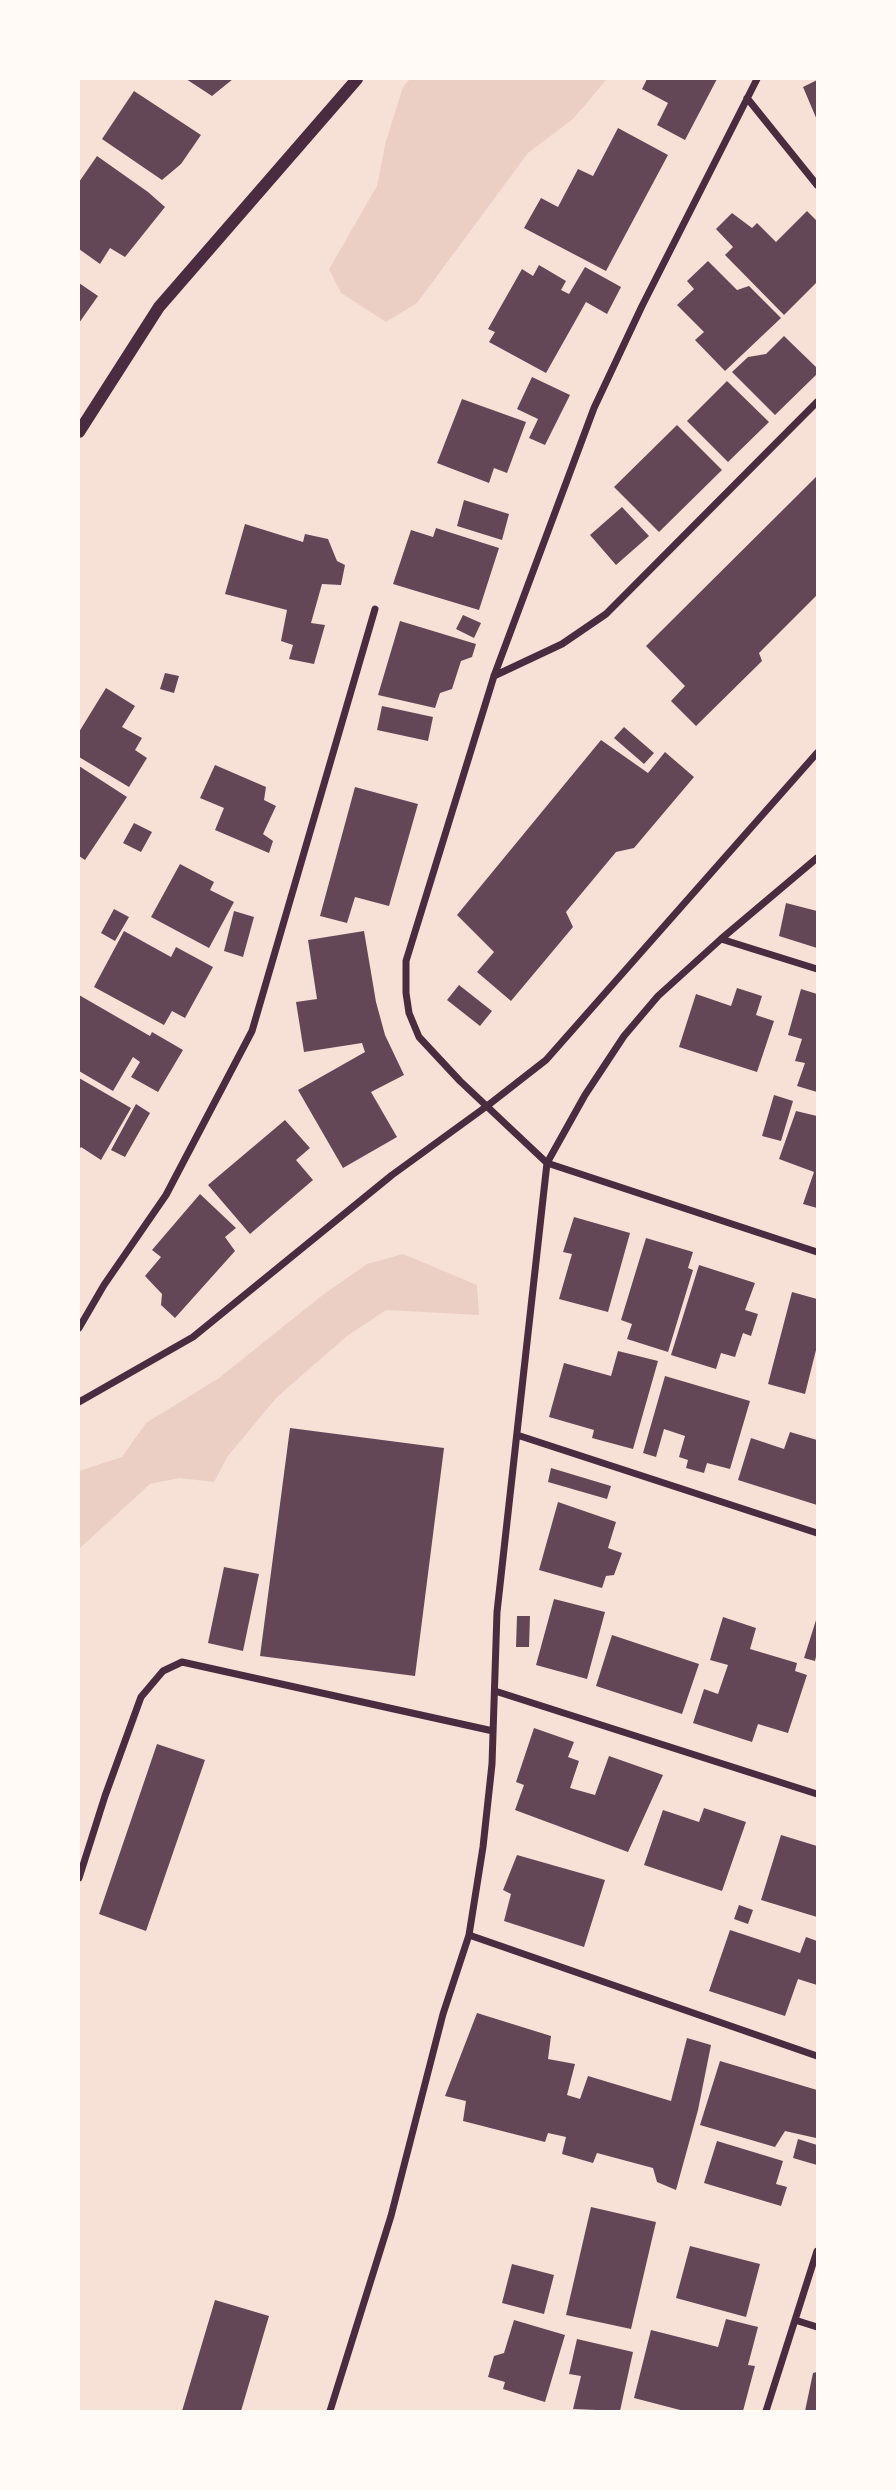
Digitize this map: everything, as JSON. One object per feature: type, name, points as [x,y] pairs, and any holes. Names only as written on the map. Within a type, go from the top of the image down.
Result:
[{"type":"street","points":[[79,432],[159,307],[357,79]]},
{"type":"street","points":[[757,79],[642,306],[594,408],[494,676],[406,961],[406,982],[409,1013],[419,1037],[460,1082],[547,1163],[817,1252]]},
{"type":"street","points":[[747,98],[817,185]]},
{"type":"street","points":[[494,676],[562,644],[606,614],[817,402]]},
{"type":"street","points":[[79,1328],[104,1285],[166,1195],[252,1031],[375,609]]},
{"type":"street","points":[[79,1402],[193,1337],[393,1175],[546,1060],[817,753]]},
{"type":"street","points":[[330,2411],[391,2216],[443,2014],[469,1935],[483,1847],[493,1731],[498,1612],[547,1163],[585,1095],[624,1037],[658,996],[817,858]]},
{"type":"street","points":[[721,939],[817,970]]},
{"type":"street","points":[[517,1435],[817,1533]]},
{"type":"street","points":[[79,1878],[104,1796],[141,1697],[163,1671],[182,1662],[493,1731]]},
{"type":"street","points":[[495,1691],[817,1794]]},
{"type":"street","points":[[469,1935],[817,2056]]},
{"type":"street","points":[[766,2411],[817,2251]]},
{"type":"street","points":[[795,2320],[817,2327]]},
{"type":"shaded area","points":[[410,79],[607,79],[573,119],[528,153],[417,303],[386,322],[341,293],[329,269],[377,186],[386,141],[403,87]]},
{"type":"shaded area","points":[[403,1254],[477,1285],[479,1315],[386,1310],[347,1336],[277,1397],[228,1456],[214,1482],[179,1478],[150,1484],[79,1549],[79,1471],[122,1457],[146,1423],[219,1378],[320,1297],[367,1264]]},
{"type":"building","points":[[186,79],[233,79],[212,96]]},
{"type":"building","points":[[647,79],[717,79],[685,140],[657,125],[668,103],[642,89]]},
{"type":"building","points":[[817,80],[817,120],[803,87]]},
{"type":"building","points":[[134,91],[201,135],[181,164],[162,180],[102,139]]},
{"type":"building","points":[[618,128],[668,155],[606,271],[524,228],[541,198],[558,207],[578,169],[593,176]]},
{"type":"building","points":[[97,156],[165,207],[125,257],[110,248],[100,264],[79,249],[79,182]]},
{"type":"building","points":[[807,211],[817,221],[817,282],[784,315],[725,255],[733,247],[716,229],[732,213],[752,228],[757,223],[776,242]]},
{"type":"building","points":[[708,261],[737,290],[749,286],[781,318],[725,371],[695,340],[704,332],[677,305],[694,289],[687,281]]},
{"type":"building","points":[[539,265],[566,281],[561,290],[569,294],[585,267],[621,287],[607,314],[586,302],[546,373],[489,342],[495,332],[488,329],[522,269],[533,276]]},
{"type":"building","points":[[79,283],[98,296],[79,323]]},
{"type":"building","points":[[784,336],[817,368],[817,374],[775,415],[732,372],[748,357],[766,354]]},
{"type":"building","points":[[532,377],[570,395],[545,445],[529,438],[538,419],[517,409]]},
{"type":"building","points":[[727,381],[769,422],[728,462],[687,421]]},
{"type":"building","points":[[462,399],[526,422],[507,473],[494,468],[489,483],[437,463]]},
{"type":"building","points":[[677,425],[722,470],[659,532],[614,487]]},
{"type":"building","points":[[817,476],[817,595],[759,653],[762,661],[696,726],[671,701],[685,686],[646,646]]},
{"type":"building","points":[[464,500],[509,514],[502,540],[457,526]]},
{"type":"building","points":[[622,507],[649,536],[616,565],[590,535]]},
{"type":"building","points":[[245,524],[303,542],[305,534],[328,539],[337,561],[345,565],[341,585],[322,584],[311,623],[325,625],[314,664],[289,659],[293,645],[281,641],[287,610],[225,594]]},
{"type":"building","points":[[436,528],[499,548],[479,610],[393,584],[411,530],[433,537]]},
{"type":"building","points":[[463,615],[481,623],[474,638],[456,629]]},
{"type":"building","points":[[400,621],[476,644],[472,657],[461,661],[452,689],[440,693],[435,708],[378,695]]},
{"type":"building","points":[[165,673],[179,676],[174,693],[160,689]]},
{"type":"building","points":[[106,688],[135,706],[122,727],[142,738],[135,750],[147,758],[129,787],[79,757],[79,732]]},
{"type":"building","points":[[382,706],[433,717],[428,741],[377,730]]},
{"type":"building","points":[[624,727],[654,753],[644,764],[614,738]]},
{"type":"building","points":[[601,740],[648,773],[665,752],[694,777],[634,848],[616,852],[566,912],[573,927],[511,1001],[477,972],[494,952],[457,915]]},
{"type":"building","points":[[215,765],[266,787],[264,800],[276,806],[263,834],[273,841],[269,853],[215,830],[224,808],[200,798]]},
{"type":"building","points":[[79,766],[127,797],[85,860],[79,856]]},
{"type":"building","points":[[355,787],[418,804],[389,906],[355,897],[347,923],[320,916]]},
{"type":"building","points":[[134,823],[152,832],[141,852],[123,843]]},
{"type":"building","points":[[180,864],[214,882],[210,890],[234,902],[209,948],[151,917]]},
{"type":"building","points":[[786,903],[817,911],[817,948],[779,936]]},
{"type":"building","points":[[114,909],[129,917],[115,941],[101,933]]},
{"type":"building","points":[[234,911],[254,917],[243,957],[224,951]]},
{"type":"building","points":[[124,931],[171,957],[176,947],[213,967],[185,1018],[172,1011],[164,1025],[94,987]]},
{"type":"building","points":[[364,931],[376,1002],[385,1035],[404,1075],[371,1092],[397,1137],[343,1168],[298,1090],[365,1052],[362,1043],[304,1052],[296,1002],[317,999],[308,940]]},
{"type":"building","points":[[459,985],[492,1011],[480,1026],[447,1000]]},
{"type":"building","points":[[737,988],[762,996],[756,1015],[774,1021],[757,1072],[679,1047],[696,994],[731,1006]]},
{"type":"building","points":[[801,989],[817,994],[817,1092],[797,1086],[805,1063],[795,1061],[802,1039],[788,1035]]},
{"type":"building","points":[[79,995],[150,1036],[152,1032],[183,1050],[158,1092],[131,1077],[140,1062],[133,1057],[113,1091],[79,1071]]},
{"type":"building","points":[[79,1078],[131,1108],[101,1160],[81,1147],[79,1150]]},
{"type":"building","points":[[774,1095],[793,1101],[781,1141],[762,1136]]},
{"type":"building","points":[[136,1104],[150,1113],[125,1157],[111,1150]]},
{"type":"building","points":[[796,1111],[817,1116],[817,1208],[803,1204],[814,1172],[779,1159]]},
{"type":"building","points":[[285,1120],[310,1148],[296,1160],[313,1180],[250,1234],[208,1185]]},
{"type":"building","points":[[200,1194],[236,1228],[225,1237],[235,1251],[175,1318],[161,1305],[162,1294],[145,1276],[161,1257],[152,1250]]},
{"type":"building","points":[[574,1217],[630,1233],[608,1312],[559,1299],[572,1254],[563,1252]]},
{"type":"building","points":[[646,1238],[693,1252],[688,1268],[693,1270],[668,1352],[627,1339],[632,1324],[621,1320]]},
{"type":"building","points":[[699,1265],[755,1283],[745,1310],[758,1314],[751,1336],[743,1333],[735,1357],[721,1353],[716,1369],[671,1355]]},
{"type":"building","points":[[792,1292],[817,1299],[817,1346],[805,1394],[768,1384]]},
{"type":"building","points":[[618,1351],[658,1361],[633,1449],[592,1438],[594,1430],[549,1417],[564,1363],[611,1376]]},
{"type":"building","points":[[665,1376],[750,1401],[730,1469],[707,1463],[704,1473],[686,1468],[688,1460],[679,1457],[685,1436],[664,1429],[656,1457],[643,1453]]},
{"type":"building","points":[[290,1428],[444,1448],[415,1676],[260,1656]]},
{"type":"building","points":[[790,1432],[817,1440],[817,1505],[738,1480],[751,1438],[784,1449]]},
{"type":"building","points":[[551,1468],[611,1486],[607,1499],[548,1482]]},
{"type":"building","points":[[558,1502],[616,1522],[608,1548],[622,1553],[614,1575],[606,1576],[602,1588],[539,1570]]},
{"type":"building","points":[[224,1567],[259,1574],[243,1651],[208,1643]]},
{"type":"building","points":[[554,1599],[605,1612],[587,1679],[536,1665]]},
{"type":"building","points":[[517,1616],[530,1616],[529,1647],[516,1647]]},
{"type":"building","points":[[723,1617],[756,1628],[750,1649],[797,1663],[795,1671],[807,1675],[788,1733],[758,1724],[752,1742],[693,1723],[704,1689],[718,1694],[728,1665],[710,1660]]},
{"type":"building","points":[[817,1617],[817,1652],[815,1661],[804,1658]]},
{"type":"building","points":[[612,1635],[699,1664],[682,1714],[596,1686]]},
{"type":"building","points":[[534,1728],[574,1742],[568,1757],[579,1761],[570,1788],[595,1795],[609,1756],[663,1775],[628,1852],[515,1810],[524,1785],[516,1782]]},
{"type":"building","points":[[157,1744],[205,1760],[146,1931],[99,1914]]},
{"type":"building","points":[[704,1808],[746,1822],[722,1891],[644,1865],[663,1810],[699,1822]]},
{"type":"building","points":[[781,1835],[817,1846],[817,1917],[761,1900]]},
{"type":"building","points":[[517,1855],[605,1880],[584,1947],[504,1921],[511,1894],[503,1890]]},
{"type":"building","points":[[739,1905],[753,1910],[748,1924],[734,1919]]},
{"type":"building","points":[[730,1930],[800,1953],[806,1937],[817,1941],[817,1985],[798,1979],[785,2016],[709,1991]]},
{"type":"building","points":[[477,2013],[551,2036],[548,2059],[575,2064],[567,2095],[580,2099],[588,2076],[671,2101],[687,2038],[711,2045],[698,2110],[676,2190],[657,2182],[653,2168],[597,2153],[593,2163],[562,2154],[566,2137],[548,2133],[545,2142],[463,2121],[466,2101],[445,2096]]},
{"type":"building","points":[[720,2061],[817,2090],[816,2138],[785,2131],[775,2147],[700,2125]]},
{"type":"building","points":[[798,2139],[817,2145],[817,2165],[793,2158]]},
{"type":"building","points":[[717,2141],[783,2161],[776,2184],[787,2187],[781,2206],[704,2183]]},
{"type":"building","points":[[591,2207],[656,2222],[631,2329],[566,2315]]},
{"type":"building","points":[[690,2246],[760,2264],[746,2317],[676,2298]]},
{"type":"building","points":[[512,2264],[554,2275],[544,2314],[502,2303]]},
{"type":"building","points":[[215,2300],[269,2316],[241,2411],[182,2411]]},
{"type":"building","points":[[726,2319],[758,2327],[748,2365],[755,2366],[743,2411],[684,2411],[634,2398],[651,2330],[718,2347]]},
{"type":"building","points":[[514,2320],[565,2335],[545,2402],[503,2389],[505,2382],[488,2377],[494,2356],[504,2353]]},
{"type":"building","points":[[577,2339],[633,2352],[620,2411],[573,2409],[581,2376],[569,2374]]},
{"type":"building","points":[[817,2372],[817,2411],[805,2411],[813,2373]]}]
